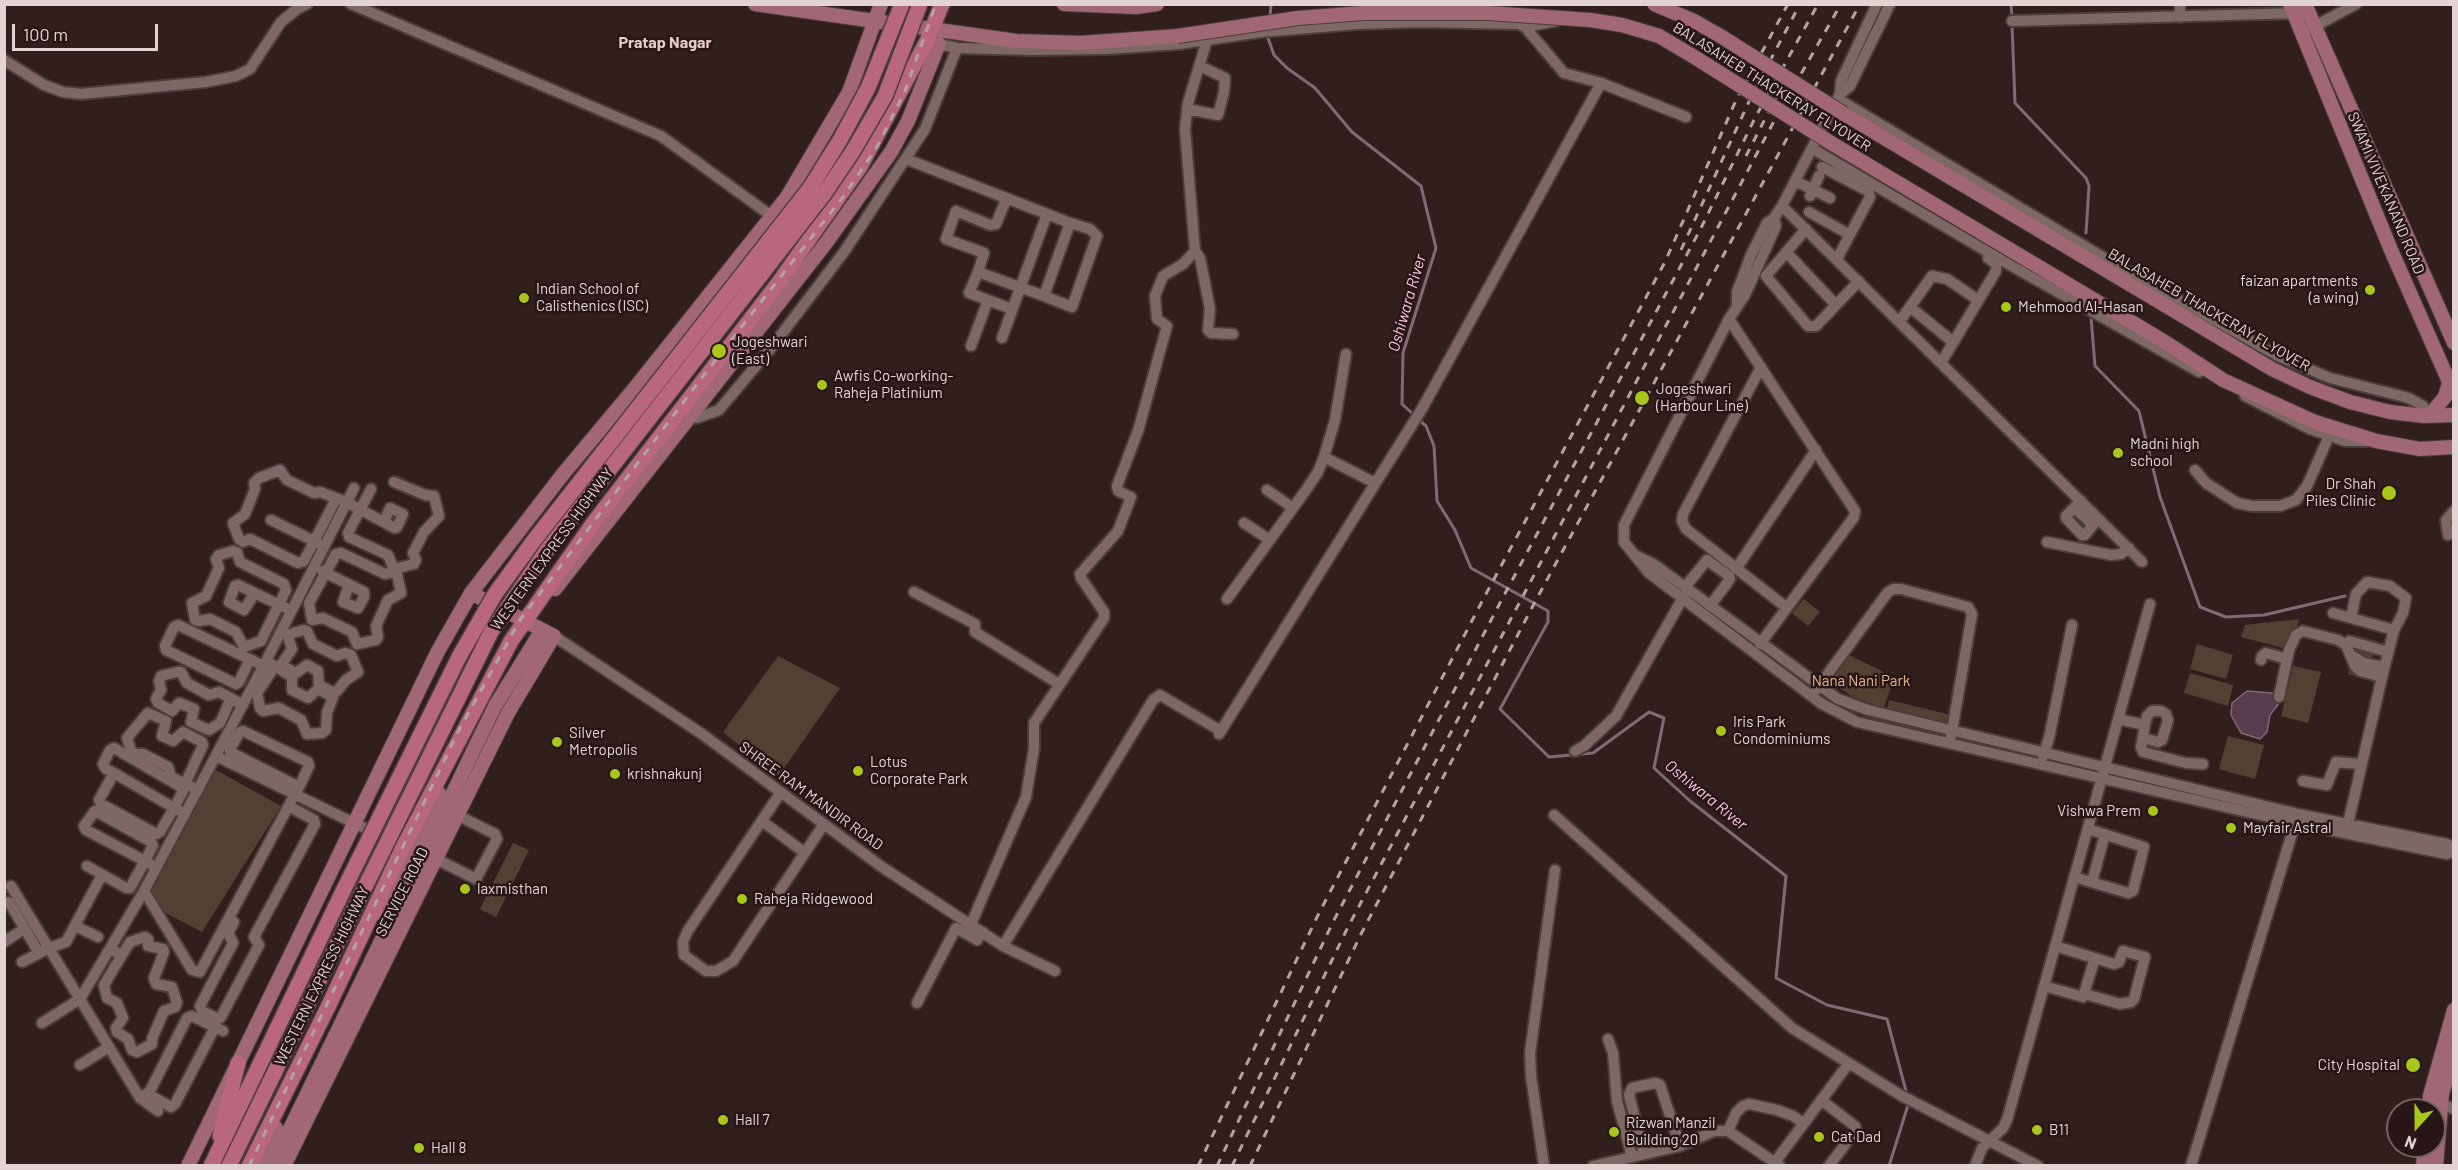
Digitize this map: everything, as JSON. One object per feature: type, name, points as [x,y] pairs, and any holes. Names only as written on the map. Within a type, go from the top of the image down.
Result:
[{"type":"highway","name":"WESTERN EXPRESS HIGHWAY","points":[[214,1160],[459,657],[495,594],[535,539],[810,188],[840,141],[868,88],[902,4]]},
{"type":"highway","name":"WESTERN EXPRESS HIGHWAY","points":[[229,1166],[491,632],[547,550],[836,177],[885,96],[920,4]]},
{"type":"highway","points":[[249,1166],[328,1007],[403,847],[538,627],[594,522],[686,413],[860,167],[933,38],[942,4]]},
{"type":"highway","points":[[809,239],[826,243]]},
{"type":"highway","points":[[214,1160],[225,1108],[238,1063]]},
{"type":"main road","name":"BALASAHEB THACKERAY FLYOVER","points":[[755,4],[875,22],[933,38],[1080,43],[1161,41],[1178,36],[1298,18],[1364,13],[1488,14],[1569,18],[1622,25],[1659,36],[1687,52],[1831,142],[2165,342],[2223,380],[2315,422],[2376,441],[2420,449],[2451,450]]},
{"type":"main road","points":[[188,1166],[437,653],[471,593],[563,474],[788,197],[849,92],[881,4]]},
{"type":"main road","points":[[1064,4],[1153,5]]},
{"type":"main road","name":"BALASAHEB THACKERAY FLYOVER","points":[[1654,4],[1694,21],[1722,37],[1844,114],[2272,369],[2350,402],[2390,412],[2429,416],[2454,415]]},
{"type":"main road","name":"SWAMI VIVEKANAND ROAD","points":[[2299,9],[2454,343]]},
{"type":"main road","name":"SWAMI VIVEKANAND ROAD","points":[[2308,30],[2386,240],[2451,388]]},
{"type":"main road","points":[[686,413],[826,243],[891,152],[908,121],[933,38]]},
{"type":"main road","points":[[2429,416],[2451,388]]},
{"type":"main road","points":[[471,593],[538,627]]},
{"type":"main road","points":[[433,858],[445,809],[495,706],[538,627]]},
{"type":"main road","points":[[258,1166],[475,718],[538,627]]},
{"type":"main road","name":"SERVICE ROAD","points":[[284,1166],[345,1028],[414,889],[461,817],[508,713],[538,627]]},
{"type":"main road","points":[[2432,1098],[2430,1096],[2454,1010]]},
{"type":"main road","points":[[272,1166],[345,1028]]},
{"type":"main road","points":[[2444,1098],[2452,1064]]},
{"type":"street","points":[[4,60],[44,85],[63,92],[81,94],[206,82],[236,76],[250,69],[281,22],[307,4]]},
{"type":"street","points":[[351,4],[661,136],[772,217],[809,239]]},
{"type":"street","points":[[1469,23],[1475,4]]},
{"type":"street","points":[[1839,96],[1850,86],[1872,27],[1877,4]]},
{"type":"street","points":[[1890,4],[1872,27],[1841,81],[1839,96],[1813,149],[1774,218],[1776,226],[1745,295],[1729,319],[1624,525],[1624,542],[1648,573],[1710,606],[1838,699],[1868,710],[2062,756],[2104,772]]},
{"type":"street","points":[[2180,4],[2180,17]]},
{"type":"street","points":[[2308,30],[2356,4]]},
{"type":"street","points":[[2012,21],[2180,17],[2228,10],[2299,9]]},
{"type":"street","points":[[1525,27],[1554,21],[1603,27],[1648,37],[1710,73]]},
{"type":"street","points":[[933,38],[957,48],[1107,49],[1161,41],[1208,40],[1261,32],[1358,24],[1519,24],[1525,27],[1564,73],[1601,83],[1686,117]]},
{"type":"street","points":[[1208,40],[1187,109],[1185,129],[1195,251],[1200,258],[1210,309],[1208,330],[1211,333],[1233,334]]},
{"type":"street","points":[[686,413],[704,416],[718,410],[757,365],[844,252],[926,129],[957,48]]},
{"type":"street","points":[[1187,109],[1218,115],[1225,78],[1200,66]]},
{"type":"street","points":[[1003,946],[1153,700],[1160,695],[1220,733],[1423,407],[1601,83]]},
{"type":"street","points":[[1839,96],[2110,262],[2278,356],[2330,378],[2393,393],[2417,402],[2429,416]]},
{"type":"street","points":[[1813,149],[2010,265],[2224,386],[2310,429],[2329,436],[2346,441],[2376,441]]},
{"type":"street","points":[[906,159],[1006,200],[1090,229],[1097,236],[1072,307],[978,272]]},
{"type":"street","points":[[1812,193],[1820,172],[1870,194],[1870,199],[1836,259]]},
{"type":"street","points":[[1795,181],[1812,193],[1830,198]]},
{"type":"street","points":[[1006,200],[996,224],[990,225],[956,211],[945,239],[984,254],[969,293],[1012,309]]},
{"type":"street","points":[[1782,206],[1900,321],[2078,504],[2142,562]]},
{"type":"street","points":[[1809,212],[1850,235]]},
{"type":"street","points":[[1002,338],[1047,214]]},
{"type":"street","points":[[1044,296],[1070,223]]},
{"type":"street","points":[[1806,229],[1766,276],[1808,326],[1816,326],[1859,281]]},
{"type":"street","points":[[1941,363],[1996,271],[1996,264],[1953,238]]},
{"type":"street","points":[[917,1003],[963,924],[1026,797],[1034,748],[1034,723],[1104,618],[1104,612],[1080,574],[1118,531],[1130,501],[1131,497],[1118,491],[1117,486],[1138,431],[1167,326],[1157,319],[1155,296],[1163,276],[1183,264],[1195,251]]},
{"type":"street","points":[[1786,252],[1836,304]]},
{"type":"street","points":[[1900,321],[1932,276],[1947,279],[1978,300]]},
{"type":"street","points":[[971,346],[987,300]]},
{"type":"street","points":[[1910,307],[1953,342]]},
{"type":"street","points":[[1729,319],[1855,511],[1854,516],[1760,644]]},
{"type":"street","points":[[1227,599],[1318,472],[1335,420],[1346,354]]},
{"type":"street","points":[[1761,367],[1683,514],[1682,521],[1686,529],[1787,608]]},
{"type":"street","points":[[2195,470],[2206,483],[2237,503],[2252,506],[2280,506],[2296,500],[2307,486],[2329,436]]},
{"type":"street","points":[[1737,569],[1816,450]]},
{"type":"street","points":[[1324,457],[1375,483]]},
{"type":"street","points":[[319,544],[304,561],[298,563],[250,539],[243,542],[239,539],[233,523],[245,514],[255,489],[254,483],[259,477],[280,470],[287,480],[314,493],[320,492],[341,500],[384,522]]},
{"type":"street","points":[[371,489],[348,533],[350,537],[388,555],[396,570],[414,564],[416,561],[413,553],[418,543],[424,532],[439,516],[434,496],[425,495],[394,482]]},
{"type":"street","points":[[271,663],[292,677],[292,690],[308,698],[318,689],[333,697],[327,713],[326,730],[322,734],[307,734],[302,720],[279,708],[263,711],[260,708],[257,693],[291,611],[314,567],[319,544],[341,500],[354,488]]},
{"type":"street","points":[[1267,490],[1293,508]]},
{"type":"street","points":[[2448,536],[2446,520],[2454,511]]},
{"type":"street","points":[[271,520],[319,544]]},
{"type":"street","points":[[1244,523],[1270,540]]},
{"type":"street","points":[[2047,542],[2112,555],[2121,554],[2129,548]]},
{"type":"street","points":[[234,551],[237,552],[240,562],[284,584],[286,590],[279,605],[261,641],[244,648],[236,632],[210,619],[195,620],[192,603],[206,596],[219,568],[216,559],[219,555],[234,551]]},
{"type":"street","points":[[341,553],[385,574],[394,572],[397,574],[401,593],[388,600],[376,626],[378,637],[376,640],[357,644],[352,632],[323,618],[312,620],[309,603],[326,573],[336,554],[341,553]]},
{"type":"street","points":[[1575,751],[1584,746],[1616,716],[1685,592],[1707,561],[1730,579],[1710,606]]},
{"type":"street","points":[[314,567],[349,585]]},
{"type":"street","points":[[2347,828],[2388,652],[2394,630],[2403,613],[2406,598],[2383,584],[2367,582],[2359,589],[2351,618]]},
{"type":"street","points":[[1811,696],[1888,592],[1894,589],[1968,607],[1972,614],[1950,743]]},
{"type":"street","points":[[914,592],[975,624],[975,632],[1059,684]]},
{"type":"street","points":[[1685,592],[1811,696],[1857,722],[2059,767],[2104,772],[2296,818],[2447,844],[2454,848]]},
{"type":"street","points":[[255,593],[291,611]]},
{"type":"street","points":[[1975,1166],[1978,1155],[2007,1120],[2150,604]]},
{"type":"street","points":[[2333,613],[2394,630]]},
{"type":"street","points":[[42,1023],[80,999],[144,891],[243,705],[271,663],[292,649],[289,634],[307,631],[314,644],[337,656],[345,653],[351,655],[358,672],[346,680],[337,691],[332,692],[319,685],[318,671],[307,665],[296,673],[271,663],[250,659],[178,625],[174,627],[165,646],[166,650],[236,684],[250,659]]},
{"type":"street","points":[[2041,763],[2049,738],[2072,625]]},
{"type":"street","name":"SHREE RAM MANDIR ROAD","points":[[538,627],[702,735],[963,924],[1054,971]]},
{"type":"street","points":[[2279,697],[2287,659],[2296,635],[2302,631],[2338,640],[2346,645],[2355,666],[2360,671],[2383,672]]},
{"type":"street","points":[[2349,641],[2388,652]]},
{"type":"street","points":[[2269,660],[2287,659]]},
{"type":"street","points":[[231,698],[220,723],[209,730],[192,722],[194,710],[179,703],[172,711],[158,703],[156,699],[160,690],[161,676],[182,672],[188,683],[209,694],[219,692],[231,698],[243,705]]},
{"type":"street","points":[[2143,738],[2161,742],[2167,717],[2161,711],[2152,711],[2147,716],[2145,725],[2141,749],[2146,753],[2187,763],[2203,764]]},
{"type":"street","points":[[185,784],[203,745],[183,732],[173,741],[162,736],[166,722],[148,713],[127,738],[132,754],[143,754],[168,767],[171,777],[185,784],[198,790]]},
{"type":"street","points":[[2118,719],[2145,725]]},
{"type":"street","points":[[1910,734],[1912,721]]},
{"type":"street","points":[[144,891],[192,970],[200,972],[298,793],[309,766],[308,762],[243,731],[240,732],[230,752],[298,793]]},
{"type":"street","points":[[114,773],[99,800],[101,804],[156,834],[160,832],[174,808],[183,791],[181,787],[114,748],[110,750],[103,764],[114,773],[174,808],[185,814]]},
{"type":"street","points":[[216,756],[298,793],[403,847]]},
{"type":"street","points":[[2059,767],[2062,756]]},
{"type":"street","points":[[2303,781],[2327,785],[2336,762],[2361,764]]},
{"type":"street","points":[[781,792],[687,932],[683,942],[684,956],[706,971],[716,971],[732,961],[824,824]]},
{"type":"street","points":[[294,809],[314,820],[315,824],[254,937],[259,945],[218,1019],[202,1011],[200,1006],[233,943],[228,933],[294,809],[298,793]]},
{"type":"street","points":[[433,858],[476,879],[497,839],[495,834],[445,809]]},
{"type":"street","points":[[87,866],[126,888],[130,888],[145,861],[153,846],[151,842],[95,811],[84,826],[86,830],[145,861],[157,867]]},
{"type":"street","points":[[1554,815],[1792,1028],[1902,1096],[2038,1166]]},
{"type":"street","points":[[2190,1166],[2296,818]]},
{"type":"street","points":[[762,821],[805,853]]},
{"type":"street","points":[[2347,828],[2447,854],[2454,852]]},
{"type":"street","points":[[2074,877],[2132,892],[2144,849],[2140,845],[2088,829]]},
{"type":"street","points":[[2092,882],[2104,834]]},
{"type":"street","points":[[1544,1166],[1531,1076],[1530,1053],[1555,870]]},
{"type":"street","points":[[22,962],[44,950],[66,942],[102,875]]},
{"type":"street","points":[[11,886],[10,901],[24,929],[44,950]]},
{"type":"street","points":[[10,901],[80,999],[140,1098],[158,1112]]},
{"type":"street","points":[[75,926],[98,937]]},
{"type":"street","points":[[4,942],[24,929]]},
{"type":"street","points":[[140,937],[148,939],[148,946],[163,949],[164,952],[154,978],[156,984],[172,987],[177,1003],[175,1007],[164,1011],[152,1044],[137,1052],[132,1050],[128,1039],[117,1032],[116,1028],[123,1018],[117,1003],[108,998],[104,986],[122,955],[129,942],[140,937]]},
{"type":"street","points":[[2055,946],[2116,964],[2122,952],[2126,951],[2144,956],[2146,959],[2134,999],[2131,1002],[2120,1004],[2085,994]]},
{"type":"street","points":[[110,949],[122,955]]},
{"type":"street","points":[[2044,986],[2081,998],[2085,994],[2095,958]]},
{"type":"street","points":[[140,1098],[150,1091],[187,1018],[192,1016],[219,1029],[175,1104],[171,1107],[151,1096],[150,1091]]},
{"type":"street","points":[[1608,1039],[1613,1053],[1617,1101],[1632,1157]]},
{"type":"street","points":[[80,1065],[109,1047]]},
{"type":"street","points":[[1593,1166],[1680,1146],[1714,1131],[1728,1131],[1775,1164],[1849,1063]]},
{"type":"street","points":[[1644,1154],[1629,1095],[1632,1088],[1655,1083],[1660,1085],[1680,1146]]},
{"type":"street","points":[[1821,1100],[1855,1126],[1856,1130],[1828,1166]]},
{"type":"street","points":[[1728,1131],[1736,1113],[1749,1104],[1777,1110],[1803,1123]]},
{"type":"green space","points":[[1804,599],[1820,612],[1808,626],[1792,613]]},
{"type":"green space","points":[[2299,619],[2291,650],[2241,637],[2245,625]]},
{"type":"green space","points":[[2358,636],[2377,641],[2366,679],[2348,674]]},
{"type":"green space","points":[[2197,644],[2233,655],[2226,679],[2190,669]]},
{"type":"green space","name":"Nana Nani Park","points":[[1849,655],[1894,677],[1884,708],[1853,697],[1830,682]]},
{"type":"green space","points":[[778,656],[840,688],[778,777],[723,732]]},
{"type":"green space","points":[[2293,666],[2321,672],[2308,723],[2281,716]]},
{"type":"green space","points":[[2190,673],[2233,685],[2228,706],[2184,693]]},
{"type":"green space","points":[[1889,700],[1951,715],[1947,732],[1885,718]]},
{"type":"green space","points":[[2228,736],[2264,745],[2255,779],[2219,769]]},
{"type":"green space","points":[[214,769],[281,806],[202,932],[162,911],[150,891]]},
{"type":"green space","points":[[513,843],[529,850],[496,917],[480,909]]},
{"type":"shaded area","points":[[2247,691],[2272,693],[2283,698],[2270,715],[2267,732],[2260,739],[2241,733],[2231,715],[2232,703]]},
{"type":"waterway","name":"Oshiwara River","points":[[1270,18],[1271,4]]},
{"type":"waterway","points":[[2011,4],[2012,18]]},
{"type":"waterway","points":[[2012,24],[2015,103],[2086,178],[2089,186],[2086,233]]},
{"type":"waterway","name":"Oshiwara River","points":[[1267,35],[1274,55],[1287,68],[1315,88],[1352,132],[1421,186],[1436,248],[1403,353],[1402,404],[1414,415]]},
{"type":"waterway","points":[[2091,317],[2095,366],[2139,411],[2160,497],[2200,607],[2226,617],[2264,615],[2345,596]]},
{"type":"waterway","name":"Oshiwara River","points":[[1419,420],[1426,426],[1434,446],[1437,501],[1455,530],[1471,568],[1548,611],[1548,622],[1500,709],[1549,757],[1593,753],[1649,712],[1664,718],[1654,768],[1690,801],[1786,876],[1776,978],[1827,1005],[1887,1019],[1907,1095]]},
{"type":"waterway","name":"Oshiwara River","points":[[1889,1166],[1909,1102]]},
{"type":"railway","points":[[249,1166],[459,730],[520,620],[700,380],[843,197],[877,147],[905,91],[936,4]]},
{"type":"railway","points":[[1198,1166],[1318,915],[1487,592],[1665,262],[1737,98],[1788,4]]},
{"type":"railway","points":[[1681,250],[1752,95],[1800,4]]},
{"type":"railway","points":[[1217,1166],[1333,922],[1501,601],[1700,230],[1756,116],[1818,4]]},
{"type":"railway","points":[[1232,1166],[1348,927],[1773,123],[1841,4]]},
{"type":"railway","points":[[1250,1166],[1361,934],[1536,600],[1860,4]]},
{"type":"railway","points":[[1746,156],[1784,82]]},
{"type":"place","name":"faizan apartments (a wing)","points":[[2370,290]]},
{"type":"place","name":"Indian School of Calisthenics (ISC)","points":[[524,298]]},
{"type":"place","name":"Mehmood Al-Hasan","points":[[2006,307]]},
{"type":"place","name":"Jogeshwari (East)","points":[[719,351]]},
{"type":"place","name":"Awfis Co-working- Raheja Platinium","points":[[822,385]]},
{"type":"place","name":"Jogeshwari (Harbour Line)","points":[[1642,398]]},
{"type":"place","name":"Madni high school","points":[[2118,453]]},
{"type":"place","name":"Dr Shah Piles Clinic","points":[[2389,493]]},
{"type":"place","name":"Iris Park Condominiums","points":[[1721,731]]},
{"type":"place","name":"Silver Metropolis","points":[[557,742]]},
{"type":"place","name":"Lotus Corporate Park","points":[[858,771]]},
{"type":"place","name":"krishnakunj","points":[[615,774]]},
{"type":"place","name":"Vishwa Prem","points":[[2153,811]]},
{"type":"place","name":"Mayfair Astral","points":[[2231,828]]},
{"type":"place","name":"laxmisthan","points":[[465,889]]},
{"type":"place","name":"Raheja Ridgewood","points":[[742,899]]},
{"type":"place","name":"City Hospital","points":[[2413,1065]]},
{"type":"place","name":"Hall 7","points":[[723,1120]]},
{"type":"place","name":"B11","points":[[2037,1130]]},
{"type":"place","name":"Rizwan Manzil Building 20","points":[[1614,1132]]},
{"type":"place","name":"Cat Dad","points":[[1819,1137]]},
{"type":"place","name":"Hall 8","points":[[419,1148]]},
{"type":"district","name":"Pratap Nagar","points":[[665,43]]}]
